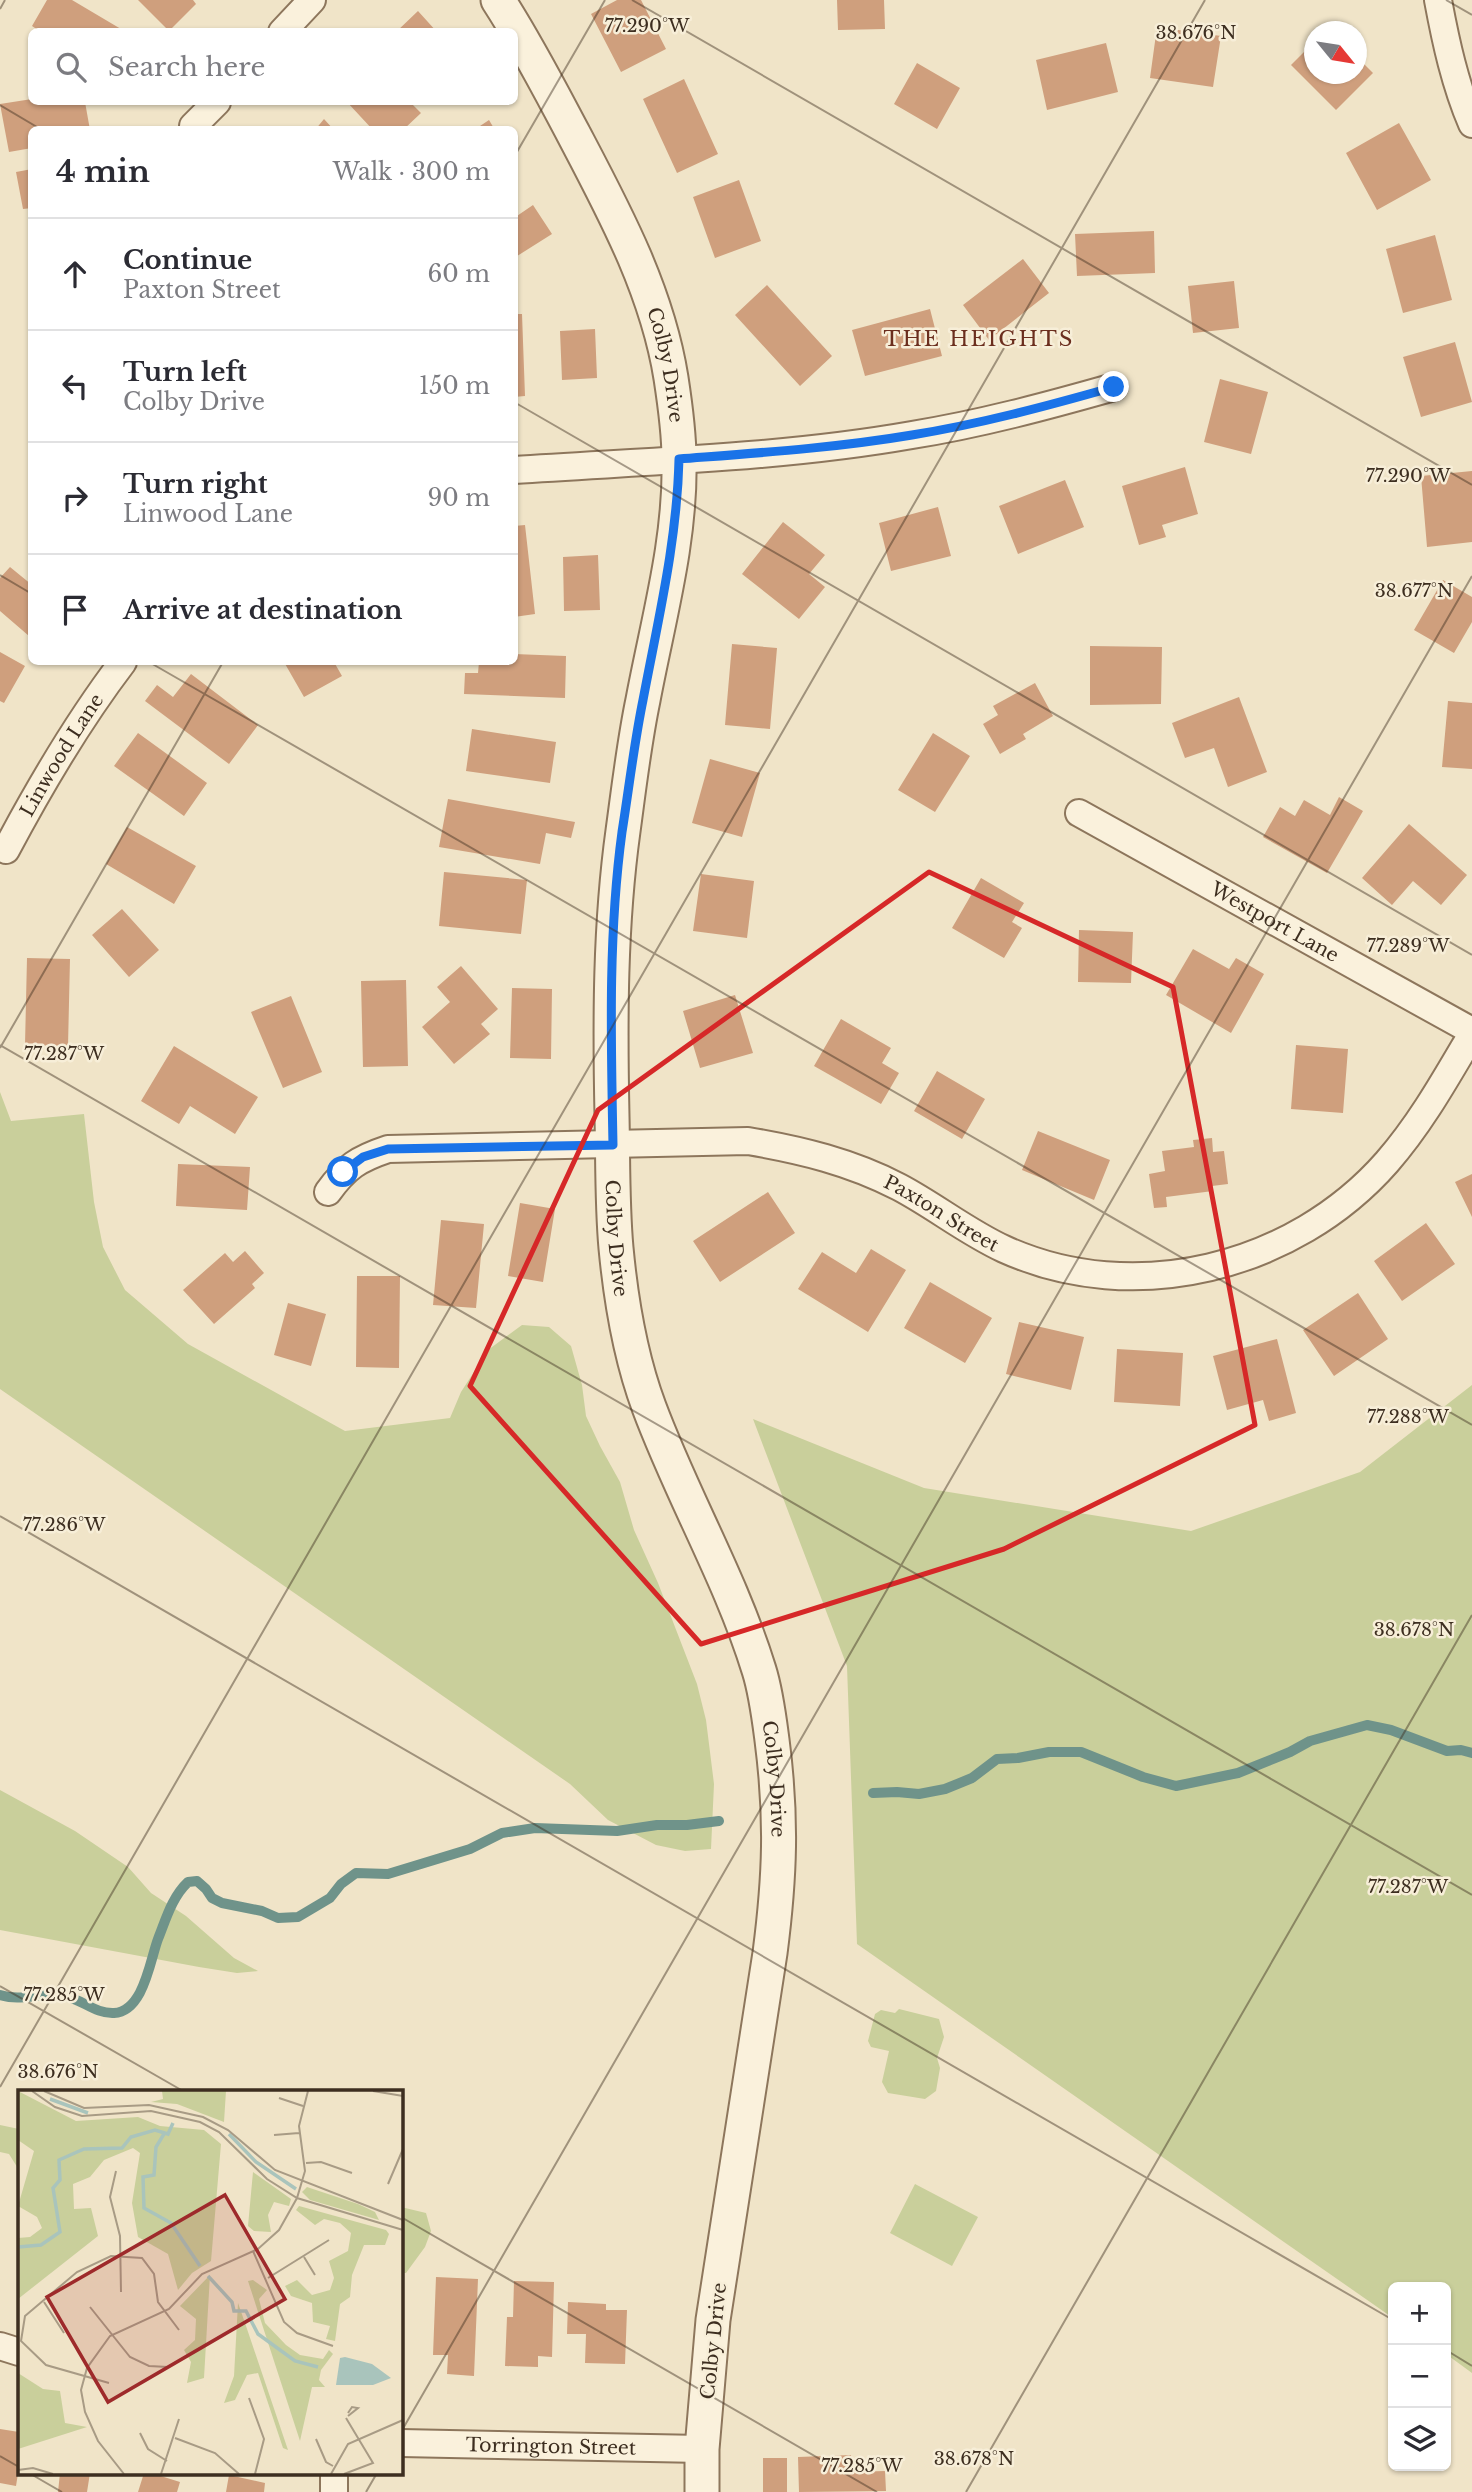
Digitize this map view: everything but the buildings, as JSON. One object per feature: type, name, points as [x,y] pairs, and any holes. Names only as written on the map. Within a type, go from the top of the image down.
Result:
[{"type":"street","points":[[286,28],[312,0]]},
{"type":"street","name":"Colby Drive","points":[[498,0],[515,28]]},
{"type":"street","points":[[1438,0],[1448,55],[1472,124]]},
{"type":"street","name":"Colby Drive","points":[[518,34],[613,208],[645,282],[660,327],[670,372],[679,459],[678,503],[671,558],[643,701],[622,835],[616,895],[610,1001],[613,1207],[621,1292],[636,1367],[658,1430],[732,1596],[761,1674],[780,1814],[777,1899],[713,2320],[702,2449],[702,2492]]},
{"type":"street","points":[[193,126],[214,105]]},
{"type":"street","points":[[518,470],[809,449],[912,435],[1013,415],[1114,387]]},
{"type":"street","name":"Linwood Lane","points":[[6,850],[42,782],[94,700],[121,665]]},
{"type":"street","name":"Westport Lane","points":[[1079,813],[1472,1033]]},
{"type":"street","name":"Paxton Street","points":[[328,1192],[343,1172],[363,1157],[388,1149],[748,1141],[801,1150],[852,1165],[901,1188],[961,1227],[1006,1250],[1075,1270],[1112,1276],[1173,1275],[1212,1268],[1261,1252],[1307,1228],[1348,1199],[1385,1164],[1411,1132],[1472,1033]]},
{"type":"street","points":[[0,2346],[18,2352]]},
{"type":"street","name":"Torrington Street","points":[[402,2443],[702,2449]]},
{"type":"street","points":[[334,2474],[334,2492]]},
{"type":"highlighted area","points":[[929,872],[1173,987],[1255,1425],[1004,1549],[701,1644],[470,1386],[598,1110]]},
{"type":"green space","points":[[0,1092],[11,1121],[84,1114],[94,1202],[103,1247],[125,1290],[188,1344],[345,1431],[450,1418],[461,1392],[488,1350],[522,1325],[549,1327],[571,1346],[582,1385],[586,1416],[620,1482],[634,1530],[658,1583],[697,1684],[706,1720],[714,1784],[711,1849],[685,1851],[656,1845],[608,1820],[570,1784],[0,1389]]},
{"type":"green space","points":[[1472,1385],[1472,2373],[1451,2358],[1451,2282],[1388,2282],[1388,2315],[857,1944],[847,1666],[753,1419],[924,1488],[1191,1531],[1360,1472]]},
{"type":"green space","points":[[0,1790],[75,1831],[128,1867],[151,1893],[186,1916],[234,1958],[258,1971],[237,1973],[199,1967],[0,1930]]},
{"type":"green space","points":[[899,2009],[939,2019],[944,2037],[937,2058],[940,2068],[936,2091],[925,2099],[888,2093],[882,2082],[889,2051],[871,2047],[868,2041],[875,2014],[881,2010],[895,2013]]},
{"type":"green space","points":[[0,2125],[18,2129],[18,2168],[9,2154],[0,2152]]},
{"type":"green space","points":[[915,2184],[978,2217],[952,2266],[890,2233]]},
{"type":"green space","points":[[402,2207],[426,2213],[431,2231],[425,2247],[406,2273],[402,2273]]},
{"type":"waterway","points":[[873,1793],[919,1794],[945,1789],[972,1778],[997,1759],[1049,1752],[1081,1752],[1143,1777],[1176,1786],[1238,1773],[1310,1741],[1367,1725],[1391,1730],[1447,1751],[1461,1750],[1472,1753]]},
{"type":"waterway","points":[[0,1995],[16,1998],[64,1996],[107,2013],[124,2010],[139,1994],[170,1909],[188,1882],[197,1881],[212,1898],[222,1903],[262,1911],[278,1918],[298,1917],[330,1898],[341,1884],[356,1873],[388,1874],[470,1849],[502,1833],[535,1828],[617,1831],[719,1821]]},
{"type":"district","name":"THE HEIGHTS","points":[[979,339]]},
{"type":"route","points":[[343,1172],[363,1157],[388,1149],[613,1145],[610,1001],[616,895],[622,835],[643,701],[671,558],[678,503],[679,459],[809,449],[912,435],[1013,415],[1114,387]]}]
